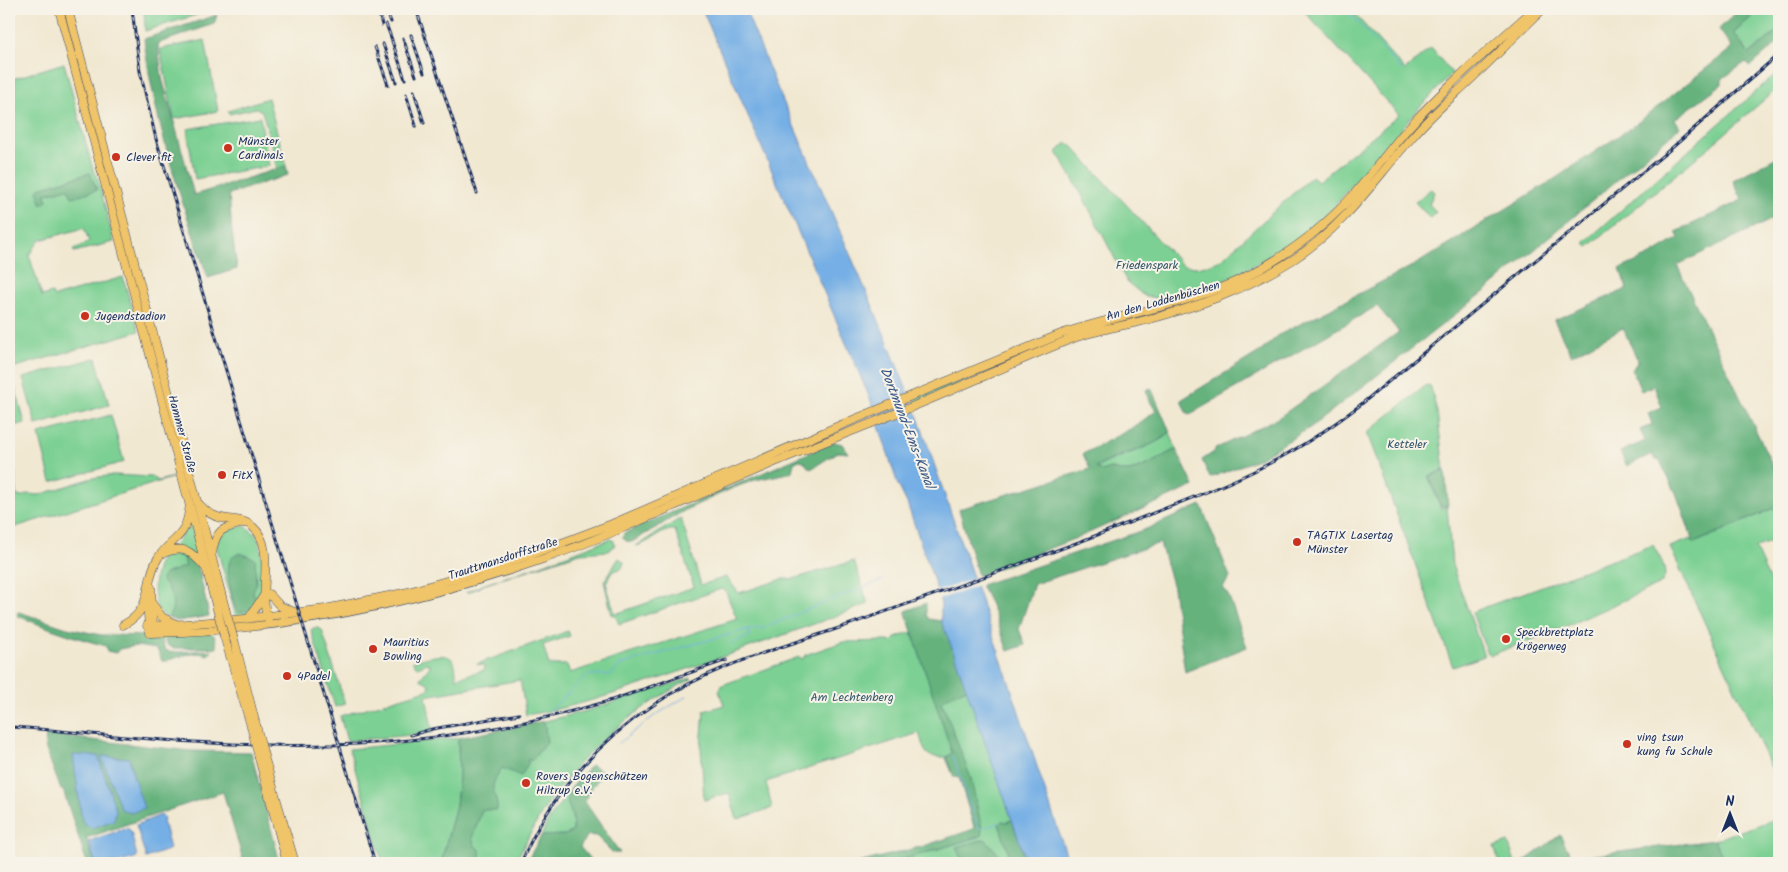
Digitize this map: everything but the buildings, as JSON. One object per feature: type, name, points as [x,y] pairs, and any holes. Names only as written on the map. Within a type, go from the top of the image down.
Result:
[{"type":"main road","name":"Hammer Straße","points":[[59,9],[194,504],[211,556],[253,725],[295,863]]},
{"type":"main road","name":"Hammer Straße","points":[[68,9],[194,504],[216,609],[253,725]]},
{"type":"main road","name":"An den Loddenbüschen","points":[[841,425],[1068,332],[1207,293],[1245,277],[1284,254],[1317,231],[1342,206],[1421,114],[1534,9]]},
{"type":"main road","name":"An den Loddenbüschen","points":[[845,434],[1074,338],[1209,302],[1233,293],[1268,275],[1314,244],[1347,215],[1419,129],[1543,9]]},
{"type":"main road","name":"Trauttmansdorffstraße","points":[[150,628],[270,616],[342,606],[408,592],[468,576],[530,556],[612,524],[841,425]]},
{"type":"main road","name":"Trauttmansdorffstraße","points":[[150,628],[201,631],[271,624],[336,615],[453,588],[536,561],[615,531],[845,434]]},
{"type":"main road","points":[[123,625],[134,618],[139,612],[147,594],[155,565],[162,554],[179,537],[188,521],[194,504],[212,515],[247,523],[257,532],[263,545],[271,624]]},
{"type":"main road","points":[[211,556],[215,538],[222,530],[230,525],[247,523]]},
{"type":"main road","points":[[162,554],[177,549],[188,550],[206,568]]},
{"type":"main road","points":[[150,628],[153,605],[151,582]]},
{"type":"main road","points":[[147,594],[150,628]]},
{"type":"main road","points":[[267,594],[281,607],[295,613]]},
{"type":"main road","points":[[249,618],[267,594]]},
{"type":"main road","points":[[153,605],[162,617],[177,625]]},
{"type":"main road","name":"Hammer Straße","points":[[262,757],[287,863]]},
{"type":"green space","points":[[144,9],[215,9],[145,31]]},
{"type":"green space","name":"Friedenspark","points":[[1302,9],[1350,9],[1405,70],[1431,48],[1452,73],[1330,211],[1298,238],[1266,259],[1228,279],[1206,287],[1164,297],[1154,298],[1143,295],[1127,282],[1082,195],[1057,152],[1066,143],[1072,146],[1182,265],[1202,266],[1221,260],[1312,176],[1318,181],[1399,115]]},
{"type":"green space","points":[[1740,9],[1760,9],[1734,33],[1749,54],[1779,30],[1779,42],[1751,66],[1746,62],[1722,79],[1722,84],[1675,119],[1680,127],[1488,289],[1311,427],[1260,458],[1210,478],[1202,460],[1214,452],[1215,449],[1278,418],[1399,332],[1377,306],[1189,415],[1181,400],[1261,351],[1279,335],[1418,263],[1556,178],[1636,124],[1732,48],[1719,29]]},
{"type":"green space","points":[[1760,9],[1779,9],[1779,30],[1749,54],[1734,33]]},
{"type":"green space","points":[[217,15],[214,24],[159,43],[158,46],[162,78],[194,195],[286,166],[288,175],[229,194],[237,269],[208,278],[170,160],[154,100],[144,39]]},
{"type":"green space","points":[[205,40],[218,111],[174,119],[160,49]]},
{"type":"green space","points":[[64,63],[94,173],[98,179],[114,242],[74,252],[73,249],[89,241],[84,228],[40,240],[29,255],[42,296],[52,293],[54,297],[123,277],[139,331],[9,369],[9,80]]},
{"type":"green space","points":[[1779,71],[1779,87],[1588,247],[1584,243]]},
{"type":"green space","points":[[268,98],[286,166],[277,170],[262,111],[256,108],[229,114],[228,111]]},
{"type":"green space","name":"Münster Cardinals","points":[[260,117],[269,166],[195,179],[187,129]]},
{"type":"green space","points":[[1779,156],[1779,216],[1677,265],[1779,479],[1779,506],[1694,543],[1676,493],[1659,459],[1655,460],[1652,454],[1627,466],[1620,452],[1645,441],[1640,430],[1652,424],[1648,413],[1662,407],[1654,386],[1641,391],[1632,370],[1638,361],[1623,328],[1571,355],[1554,320],[1627,289],[1620,269],[1651,255],[1679,238],[1676,232],[1742,200],[1733,180]]},
{"type":"green space","points":[[90,173],[97,190],[72,197],[68,188],[46,194],[47,200],[42,205],[37,191],[39,188]]},
{"type":"green space","points":[[1431,189],[1434,192],[1429,204],[1436,212],[1430,218],[1415,202]]},
{"type":"green space","points":[[1122,320],[1056,341],[916,403],[914,398],[1038,346],[1080,331]]},
{"type":"green space","points":[[96,358],[109,405],[36,425],[23,378]]},
{"type":"green space","points":[[14,383],[25,423],[9,427],[9,385]]},
{"type":"green space","name":"Ketteler","points":[[1429,385],[1437,412],[1444,470],[1428,476],[1441,509],[1447,506],[1452,565],[1484,656],[1453,667],[1367,433],[1425,386]]},
{"type":"green space","points":[[1151,388],[1170,432],[1155,443],[1114,458],[1096,468],[1102,471],[1110,468],[1118,471],[1127,471],[1144,466],[1176,449],[1194,486],[1084,535],[978,576],[959,509],[1090,469],[1083,454],[1132,428],[1156,411],[1146,390]]},
{"type":"green space","points":[[111,415],[124,462],[51,482],[39,434]]},
{"type":"green space","points":[[1170,432],[1176,449],[1144,466],[1127,471],[1118,471],[1110,468],[1102,471],[1096,468],[1146,447]]},
{"type":"green space","points":[[834,442],[842,444],[848,453],[838,452],[811,469],[804,461],[799,460],[794,463],[792,471],[789,473],[755,480],[733,488],[687,509],[632,542],[626,541],[623,538],[624,533]]},
{"type":"green space","points":[[9,470],[15,472],[16,495],[21,497],[28,494],[39,495],[92,478],[115,475],[152,477],[158,481],[174,477],[9,529]]},
{"type":"green space","points":[[1445,470],[1448,505],[1441,507],[1429,476]]},
{"type":"green space","points":[[1201,505],[1230,577],[1223,587],[1229,597],[1247,647],[1185,672],[1173,588],[1160,543],[1034,584],[1019,629],[1025,645],[1008,651],[991,605],[981,585],[1144,530]]},
{"type":"green space","points":[[1779,506],[1779,538],[1755,548],[1779,601],[1779,785],[1670,547],[1691,539],[1694,543]]},
{"type":"green space","points":[[189,515],[201,562],[197,556],[171,550],[181,537]]},
{"type":"green space","points":[[681,518],[701,585],[726,577],[739,593],[783,579],[793,579],[854,561],[868,604],[639,686],[545,712],[526,715],[520,680],[426,696],[433,733],[347,741],[340,716],[427,690],[430,687],[428,683],[420,679],[430,666],[428,663],[417,667],[412,662],[434,656],[446,656],[451,658],[455,664],[456,678],[484,670],[484,665],[477,664],[568,631],[570,636],[543,645],[549,665],[567,665],[570,673],[737,619],[725,590],[721,589],[619,624],[615,615],[612,615],[604,581],[619,558],[624,562],[622,568],[612,572],[606,583],[615,614],[694,587],[675,530],[666,531],[636,546]]},
{"type":"green space","points":[[244,526],[252,531],[258,539],[261,547],[263,567],[261,589],[254,607],[247,614],[236,617],[217,548],[217,540],[223,531]]},
{"type":"green space","points":[[610,539],[614,541],[615,545],[608,551],[580,553],[483,585],[468,593],[466,592],[480,586]]},
{"type":"green space","points":[[1653,545],[1665,570],[1665,575],[1660,584],[1562,628],[1491,655],[1487,653],[1472,612]]},
{"type":"green space","points":[[170,552],[188,553],[187,556],[194,560],[199,571],[209,616],[186,620],[174,619],[168,618],[159,611],[154,589],[156,572],[162,559]]},
{"type":"green space","points":[[240,553],[255,559],[256,584],[253,591],[256,602],[249,610],[238,613],[230,589],[228,569],[232,558]]},
{"type":"green space","points":[[182,556],[194,560],[199,571],[209,616],[177,621],[169,616],[173,607],[172,598],[161,578],[167,573],[186,566]]},
{"type":"green space","points":[[926,603],[926,615],[929,619],[943,623],[967,689],[947,697],[941,703],[971,779],[982,829],[981,836],[905,859],[908,863],[858,863],[924,846],[971,830],[974,827],[959,777],[954,777],[946,758],[952,753],[906,613],[906,611]]},
{"type":"green space","points":[[19,612],[67,628],[101,635],[160,636],[165,650],[169,651],[212,651],[208,655],[198,653],[166,661],[162,661],[157,649],[136,646],[119,649],[116,653],[107,651],[106,646],[18,616],[17,613]]},
{"type":"green space","points":[[313,628],[322,630],[345,704],[335,707],[311,630]]},
{"type":"green space","name":"Am Lechtenberg","points":[[912,632],[953,753],[944,757],[929,755],[924,749],[919,733],[766,782],[772,808],[741,818],[737,819],[729,793],[704,800],[701,748],[704,711],[724,705],[719,691],[722,685],[799,657],[803,659],[805,655],[843,642],[892,642],[895,638]]},
{"type":"green space","points":[[212,633],[215,637],[217,648],[172,648],[168,646],[163,635]]},
{"type":"green space","name":"Rovers Bogenschützen Hiltrup e.V.","points":[[691,678],[632,716],[596,746],[564,781],[550,800],[518,857],[511,856],[512,859],[501,863],[495,863],[494,861],[489,863],[461,863],[474,809],[529,725],[586,711]]},
{"type":"green space","points":[[967,689],[1012,820],[999,824],[1012,863],[1006,863],[985,839],[957,847],[963,863],[908,863],[905,859],[981,836],[971,779],[941,703],[947,697]]},
{"type":"green space","points":[[544,721],[547,742],[531,761],[528,759],[527,761],[529,762],[521,776],[502,768],[495,780],[493,788],[497,810],[482,810],[472,838],[475,846],[480,850],[481,863],[441,863],[456,805],[459,777],[458,738]]},
{"type":"green space","points":[[46,735],[191,751],[251,752],[280,863],[244,863],[223,792],[86,838],[95,863],[87,863],[63,790],[61,790],[45,747]],"holes":[[[73,755],[115,813],[114,817],[85,824],[82,820]],[[102,756],[129,758],[133,775],[128,813]]]},
{"type":"green space","points":[[458,738],[459,777],[456,805],[441,863],[383,863],[349,749]]},
{"type":"green space","points":[[591,765],[604,772],[589,791],[585,802],[620,853],[613,853],[596,836],[588,835],[580,847],[593,863],[526,863],[541,836],[566,835],[573,831],[572,815],[567,802],[569,794],[572,787]]},
{"type":"green space","points":[[572,787],[569,805],[573,820],[573,831],[566,835],[541,836],[548,821]]},
{"type":"green space","points":[[1779,818],[1779,863],[1726,863],[1714,840]]},
{"type":"green space","points":[[1012,820],[1027,863],[1012,863],[999,824],[1002,821]]},
{"type":"green space","points":[[1560,835],[1572,858],[1714,840],[1726,863],[1522,863]]},
{"type":"green space","points":[[985,839],[1006,863],[963,863],[956,847]]},
{"type":"green space","points":[[1508,842],[1515,862],[1500,863],[1494,847]]},
{"type":"water","name":"Dortmund-Ems-Kanal","points":[[702,9],[745,9],[776,85],[874,309],[918,417],[1069,863],[1027,863],[941,621],[941,604],[935,584],[907,503],[898,485],[871,401]]},
{"type":"water","points":[[73,755],[98,756],[116,810],[114,820],[92,828],[82,820]]},
{"type":"water","points":[[101,756],[129,758],[144,808],[131,813],[121,809]]},
{"type":"water","points":[[161,815],[164,818],[163,821],[170,849],[146,858],[136,825]]},
{"type":"water","points":[[127,828],[131,831],[137,857],[118,863],[95,863],[89,841]]},
{"type":"pier","points":[[976,578],[978,586],[937,600],[935,592]]},
{"type":"waterway","points":[[1345,9],[1402,70]]},
{"type":"waterway","points":[[829,601],[883,580]]},
{"type":"waterway","points":[[735,633],[749,629],[764,628],[826,602]]},
{"type":"waterway","points":[[730,645],[748,637],[749,629]]},
{"type":"waterway","points":[[549,711],[588,675],[611,675],[619,666],[626,663],[731,634]]},
{"type":"waterway","points":[[619,743],[654,716],[687,696]]},
{"type":"waterway","points":[[953,756],[978,828],[981,828]]},
{"type":"waterway","points":[[985,827],[1000,823]]},
{"type":"waterway","points":[[1575,856],[1579,863]]},
{"type":"railway","points":[[132,9],[140,71],[156,139],[375,863]]},
{"type":"railway","points":[[386,9],[391,22]]},
{"type":"railway","points":[[416,9],[477,193]]},
{"type":"railway","points":[[378,10],[382,25]]},
{"type":"railway","points":[[386,24],[392,40]]},
{"type":"railway","points":[[411,35],[424,73]]},
{"type":"railway","points":[[403,38],[416,76]]},
{"type":"railway","points":[[392,41],[405,79]]},
{"type":"railway","points":[[383,44],[396,82]]},
{"type":"railway","points":[[375,47],[388,85]]},
{"type":"railway","points":[[521,863],[545,816],[560,794],[594,754],[633,719],[677,690],[700,678],[747,659],[1071,545],[1217,488],[1285,455],[1314,438],[1359,406],[1673,147],[1779,54]]},
{"type":"railway","points":[[414,91],[424,123]]},
{"type":"railway","points":[[406,94],[416,126]]},
{"type":"railway","points":[[9,727],[247,745],[329,745],[410,740],[490,729],[570,712],[609,701],[727,660]]},
{"type":"railway","points":[[411,735],[432,729],[519,714]]},
{"type":"place","name":"Münster Cardinals","points":[[228,148]]},
{"type":"place","name":"Clever fit","points":[[116,157]]},
{"type":"place","name":"Jugendstadion","points":[[85,316]]},
{"type":"place","name":"FitX","points":[[222,475]]},
{"type":"place","name":"TAGTIX Lasertag Münster","points":[[1297,542]]},
{"type":"place","name":"Speckbrettplatz Krögerweg","points":[[1506,639]]},
{"type":"place","name":"Mauritius Bowling","points":[[373,649]]},
{"type":"place","name":"4Padel","points":[[287,676]]},
{"type":"place","name":"ving tsun kung fu Schule","points":[[1627,744]]},
{"type":"place","name":"Rovers Bogenschützen Hiltrup e.V.","points":[[526,783]]}]
